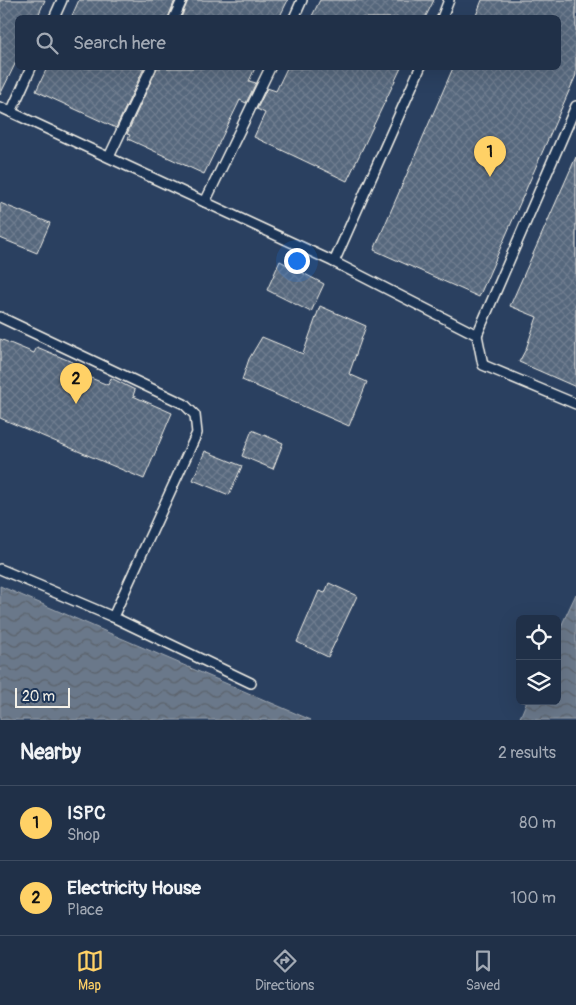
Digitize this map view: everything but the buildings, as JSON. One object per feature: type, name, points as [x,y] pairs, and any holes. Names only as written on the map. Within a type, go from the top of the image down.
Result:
[{"type":"lane","points":[[55,15],[62,0]]},
{"type":"lane","points":[[175,15],[182,0]]},
{"type":"lane","points":[[295,15],[302,0]]},
{"type":"lane","points":[[443,15],[449,0]]},
{"type":"lane","points":[[11,112],[30,70]]},
{"type":"lane","points":[[109,158],[150,70]]},
{"type":"lane","points":[[205,202],[269,70]]},
{"type":"lane","points":[[334,262],[419,70]]},
{"type":"lane","points":[[576,106],[477,335],[483,365],[576,404]]},
{"type":"lane","points":[[0,107],[334,262],[477,335]]},
{"type":"lane","points":[[0,317],[184,404],[195,415],[197,433],[113,617]]},
{"type":"lane","points":[[0,569],[113,617],[251,683]]},
{"type":"water","points":[[0,586],[311,720],[0,720]]},
{"type":"water","points":[[576,594],[576,720],[519,720],[525,705],[561,705],[561,626]]},
{"type":"place","name":"ISPC","points":[[490,177]]},
{"type":"place","name":"Electricity House","points":[[76,404]]}]
